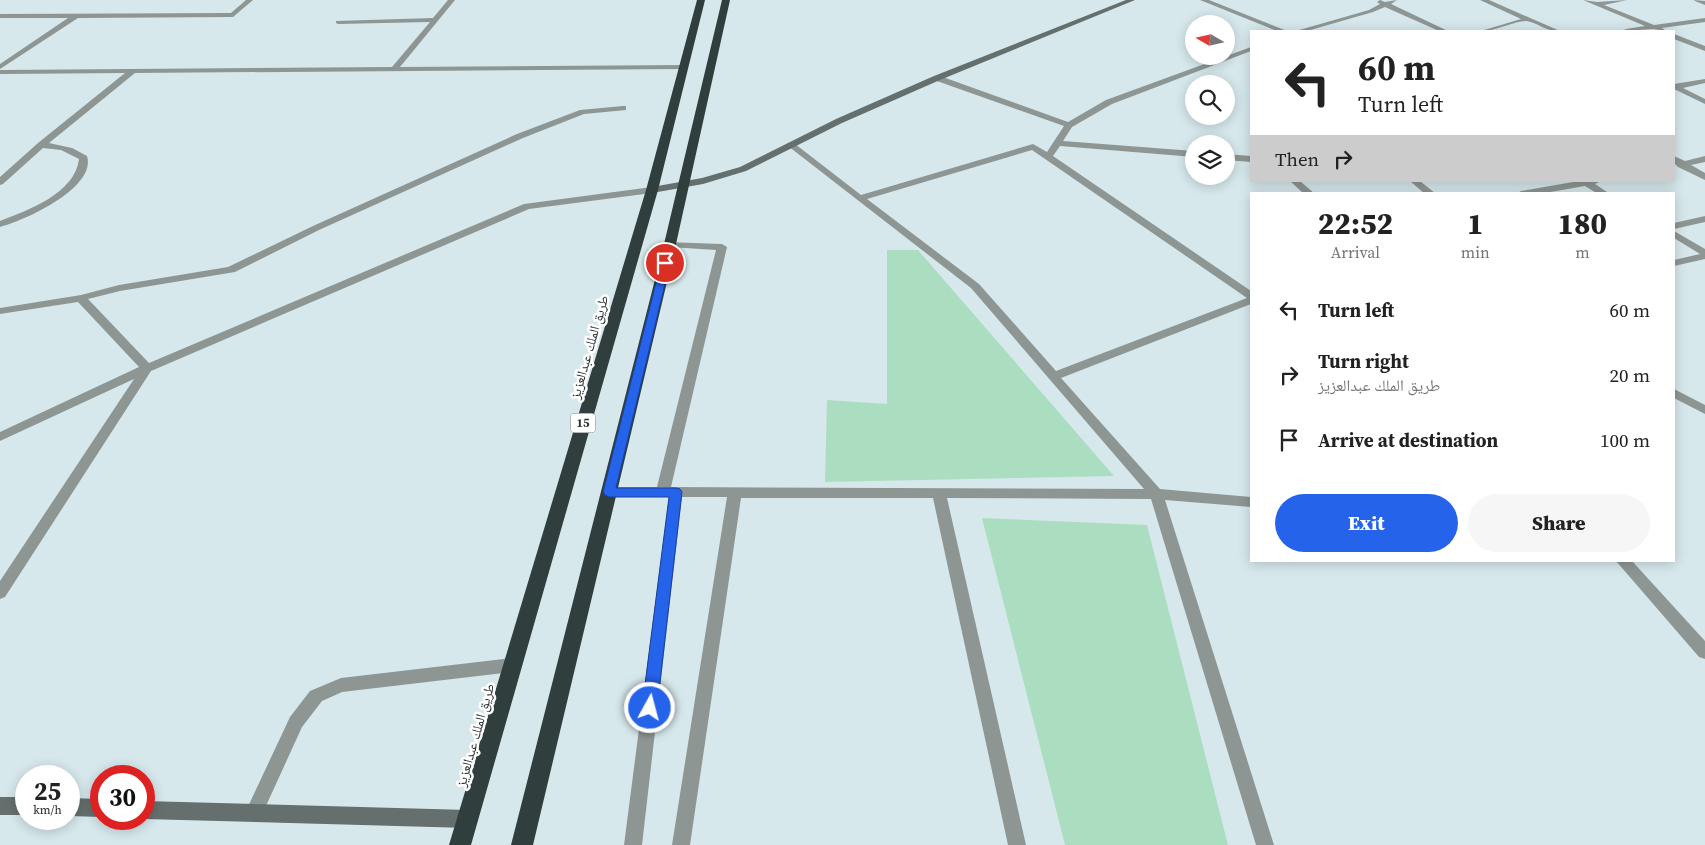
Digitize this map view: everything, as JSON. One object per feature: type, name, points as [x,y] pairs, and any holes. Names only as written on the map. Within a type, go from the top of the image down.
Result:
[{"type":"highway","name":"طريق الملك عبدالعزيز","points":[[460,845],[652,190],[701,0]]},
{"type":"highway","points":[[522,845],[670,244],[726,0]]},
{"type":"street","points":[[0,16],[234,15],[250,0]]},
{"type":"street","points":[[395,68],[452,0]]},
{"type":"street","points":[[0,437],[147,368],[527,206],[652,190],[703,181],[742,168],[792,146],[839,121],[937,78],[1132,0]]},
{"type":"street","points":[[1203,0],[1280,30]]},
{"type":"street","points":[[1375,0],[1442,30]]},
{"type":"street","points":[[1304,30],[1370,11],[1394,0]]},
{"type":"street","points":[[1482,0],[1554,30]]},
{"type":"street","points":[[1586,0],[1662,30]]},
{"type":"street","points":[[1597,4],[1624,0]]},
{"type":"street","points":[[1697,0],[1705,3]]},
{"type":"street","points":[[0,67],[77,15]]},
{"type":"street","points":[[1488,30],[1527,19]]},
{"type":"street","points":[[338,22],[435,20]]},
{"type":"street","points":[[1633,30],[1705,20]]},
{"type":"street","points":[[1675,36],[1705,49]]},
{"type":"street","points":[[1048,157],[1069,125],[1109,102],[1250,49]]},
{"type":"street","points":[[0,72],[684,67]]},
{"type":"street","points":[[0,182],[41,145],[133,70]]},
{"type":"street","points":[[937,78],[1069,125]]},
{"type":"street","points":[[1675,87],[1705,81]]},
{"type":"street","points":[[1675,87],[1705,102]]},
{"type":"street","points":[[0,311],[81,298],[119,288],[231,270],[316,228],[520,136],[583,112],[623,108]]},
{"type":"street","points":[[1057,143],[1185,153]]},
{"type":"street","points":[[0,224],[47,203],[79,177],[85,167],[84,158],[75,151],[64,147],[41,145]]},
{"type":"street","points":[[792,146],[975,286],[1156,494],[1265,845]]},
{"type":"street","points":[[860,198],[1033,147],[1250,297]]},
{"type":"street","points":[[1235,158],[1250,159]]},
{"type":"street","points":[[1679,165],[1705,159]]},
{"type":"street","points":[[1679,165],[1705,177]]},
{"type":"street","points":[[1295,182],[1308,192]]},
{"type":"street","points":[[1415,182],[1428,192]]},
{"type":"street","points":[[1532,192],[1589,182],[1602,192]]},
{"type":"street","points":[[1675,226],[1705,219]]},
{"type":"street","points":[[1675,235],[1705,255]]},
{"type":"street","points":[[633,845],[669,492],[722,247],[670,244]]},
{"type":"street","points":[[1675,263],[1705,255]]},
{"type":"street","points":[[81,298],[147,368]]},
{"type":"street","points":[[1054,376],[1250,298]]},
{"type":"street","points":[[0,594],[147,368]]},
{"type":"street","points":[[1675,394],[1705,410]]},
{"type":"street","points":[[609,492],[1156,494],[1250,502]]},
{"type":"street","points":[[681,845],[734,492]]},
{"type":"street","points":[[939,493],[1017,845]]},
{"type":"street","points":[[1624,562],[1705,652]]},
{"type":"street","points":[[254,813],[296,722],[316,696],[341,685],[512,665]]},
{"type":"street","points":[[0,806],[15,806]]},
{"type":"street","points":[[155,810],[468,819]]},
{"type":"green space","points":[[887,250],[918,250],[1114,476],[825,482],[827,400],[887,404]]},
{"type":"green space","points":[[982,518],[1147,525],[1228,845],[1065,845]]},
{"type":"route","points":[[650,708],[676,492],[609,492],[665,263]]}]
